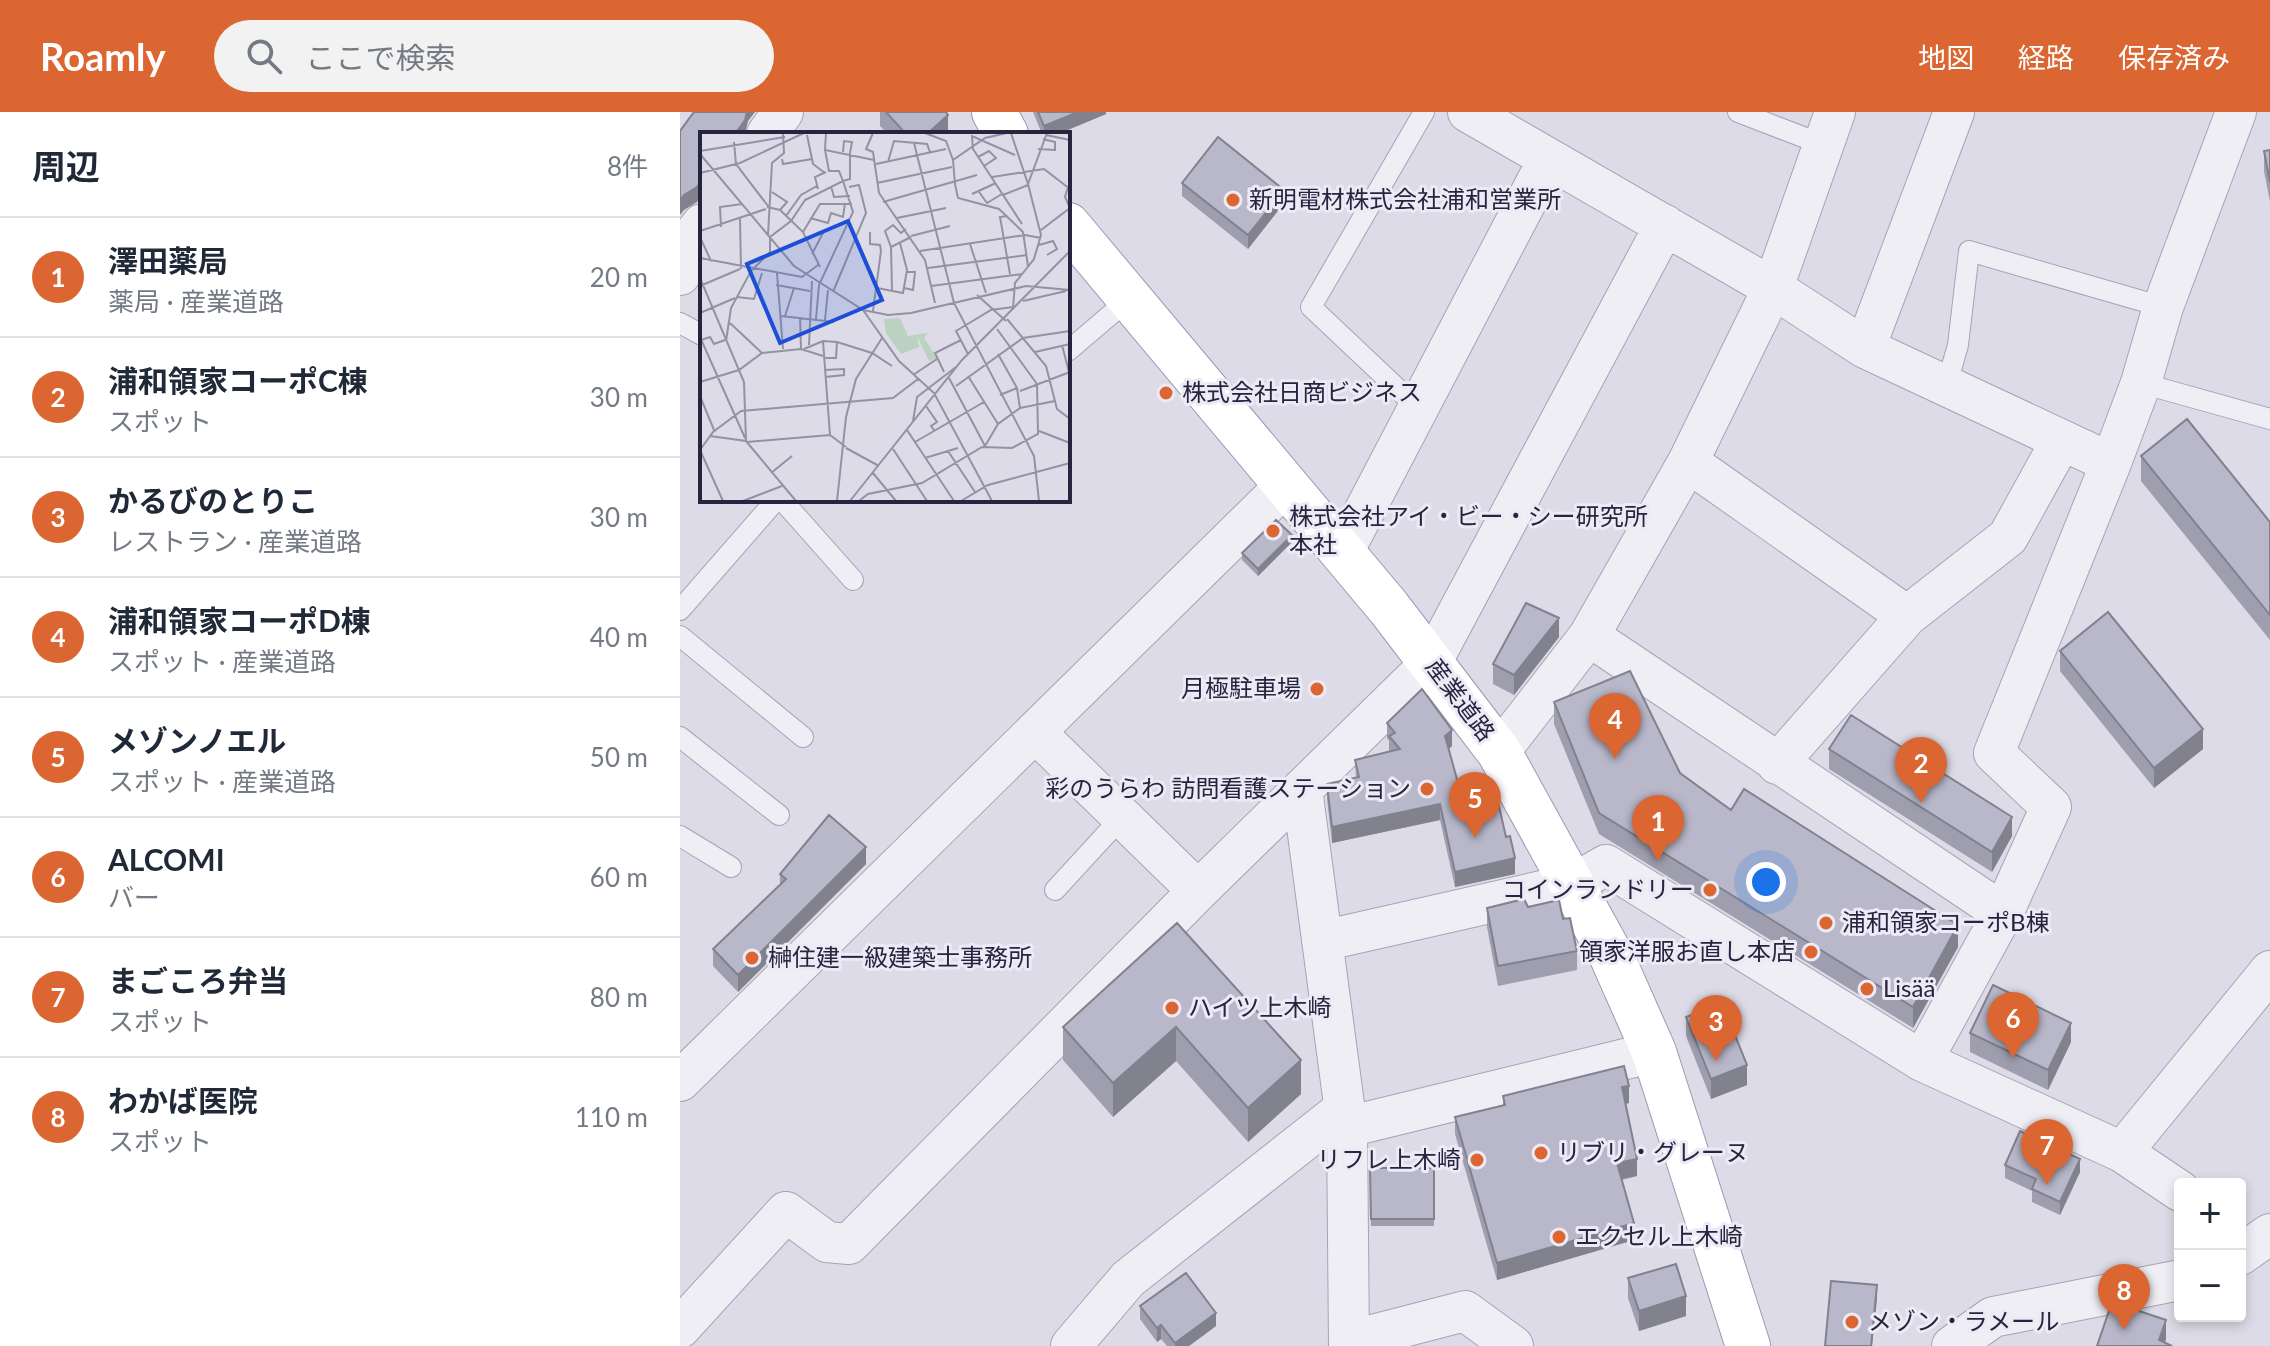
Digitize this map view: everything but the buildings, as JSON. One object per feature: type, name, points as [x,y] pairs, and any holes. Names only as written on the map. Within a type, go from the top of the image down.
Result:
[{"type":"main road","points":[[994,112],[1005,132]]},
{"type":"main road","name":"産業道路","points":[[1070,227],[1343,552],[1499,752],[1612,957],[1654,1052],[1748,1346]]},
{"type":"street","points":[[768,132],[783,112]]},
{"type":"street","points":[[1468,112],[1773,288],[1865,348],[2111,463]]},
{"type":"street","points":[[1865,348],[1954,112]]},
{"type":"street","points":[[1922,1061],[2003,913],[2051,807],[1994,753],[2111,463],[2141,383],[2163,307],[2236,112]]},
{"type":"street","points":[[1499,752],[1589,636],[1688,462],[1773,288],[1829,128]]},
{"type":"street","points":[[1343,552],[1548,160]]},
{"type":"street","points":[[680,1328],[786,1212],[827,1242],[849,1244],[1198,891],[1431,663],[1665,225]]},
{"type":"street","points":[[680,275],[686,245],[700,227]]},
{"type":"street","points":[[1777,764],[1907,616],[2008,537],[2061,441]]},
{"type":"street","points":[[1688,462],[1907,616]]},
{"type":"street","points":[[680,1081],[1285,486]]},
{"type":"street","points":[[1589,636],[2003,913]]},
{"type":"street","points":[[1035,732],[1198,891]]},
{"type":"street","points":[[1302,789],[1346,1118],[1349,1343],[1465,1311],[1506,1343]]},
{"type":"street","points":[[1322,941],[1573,884],[1606,865],[1922,1061],[2122,1152],[2174,1187]]},
{"type":"street","points":[[2122,1152],[2270,971]]},
{"type":"street","points":[[1071,1346],[1128,1279],[1346,1118],[1654,1052]]},
{"type":"street","points":[[1952,1346],[1993,1317],[2174,1281]]},
{"type":"lane","points":[[1418,408],[1311,307],[1424,112]]},
{"type":"lane","points":[[1738,112],[1829,128]]},
{"type":"lane","points":[[1946,387],[1958,345],[1969,251],[2163,307]]},
{"type":"lane","points":[[1070,349],[1129,299]]},
{"type":"lane","points":[[680,323],[700,334]]},
{"type":"lane","points":[[2141,383],[2270,419]]},
{"type":"lane","points":[[680,610],[777,502]]},
{"type":"lane","points":[[781,502],[853,580]]},
{"type":"lane","points":[[680,636],[803,737]]},
{"type":"lane","points":[[680,737],[779,815]]},
{"type":"lane","points":[[1055,890],[1122,817]]},
{"type":"lane","points":[[680,836],[731,867]]},
{"type":"place","name":"新明電材株式会社浦和営業所","points":[[1233,200]]},
{"type":"place","name":"株式会社日商ビジネス","points":[[1166,393]]},
{"type":"place","name":"株式会社アイ・ビー・シー研究所 本社","points":[[1273,531]]},
{"type":"place","name":"月極駐車場","points":[[1317,689]]},
{"type":"place","name":"浦和領家コーポD棟","points":[[1615,759]]},
{"type":"place","name":"彩のうらわ 訪問看護ステーション","points":[[1427,789]]},
{"type":"place","name":"浦和領家コーポC棟","points":[[1921,803]]},
{"type":"place","name":"メゾンノエル","points":[[1475,838]]},
{"type":"place","name":"澤田薬局","points":[[1658,861]]},
{"type":"place","name":"コインランドリー","points":[[1710,890]]},
{"type":"place","name":"浦和領家コーポB棟","points":[[1826,923]]},
{"type":"place","name":"領家洋服お直し本店","points":[[1811,952]]},
{"type":"place","name":"榊住建一級建築士事務所","points":[[752,958]]},
{"type":"place","name":"Lisää","points":[[1867,989]]},
{"type":"place","name":"ハイツ上木崎","points":[[1172,1008]]},
{"type":"place","name":"ALCOMI","points":[[2013,1058]]},
{"type":"place","name":"かるびのとりこ","points":[[1716,1061]]},
{"type":"place","name":"リブリ・グレーヌ","points":[[1541,1153]]},
{"type":"place","name":"リフレ上木崎","points":[[1477,1160]]},
{"type":"place","name":"まごころ弁当","points":[[2047,1185]]},
{"type":"place","name":"エクセル上木崎","points":[[1559,1237]]},
{"type":"place","name":"メゾン・ラメール","points":[[1852,1322]]},
{"type":"place","name":"わかば医院","points":[[2124,1330]]}]
